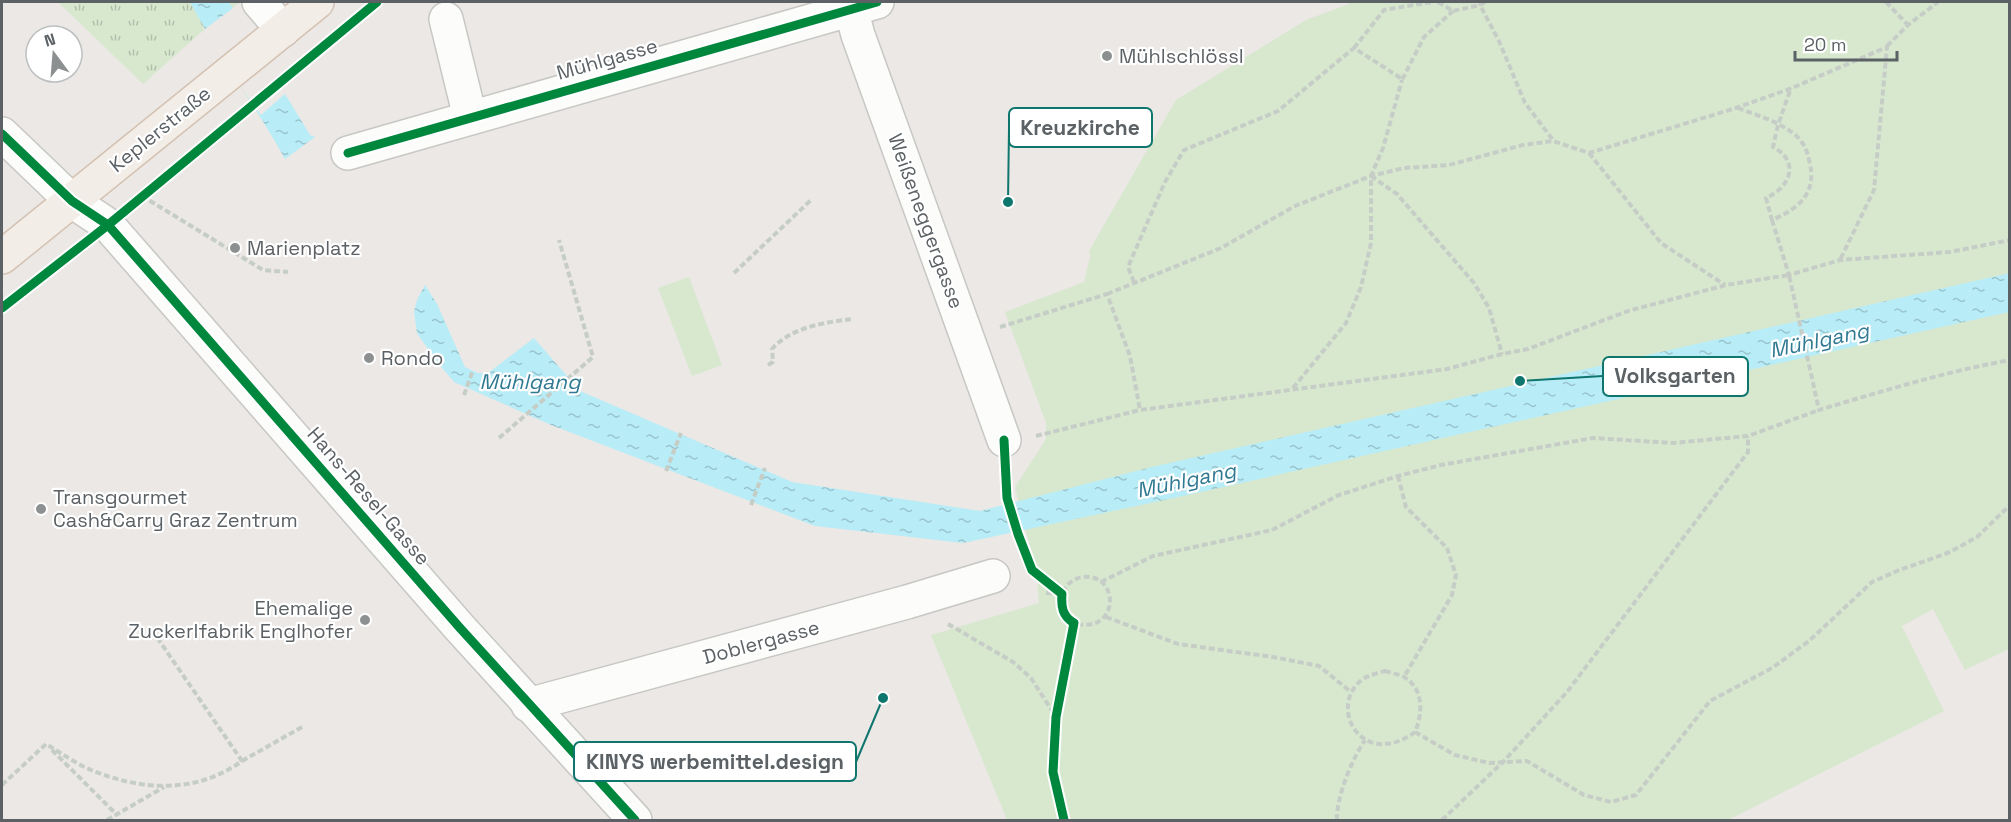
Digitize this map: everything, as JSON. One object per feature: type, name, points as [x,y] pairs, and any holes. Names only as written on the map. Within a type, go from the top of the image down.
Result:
[{"type":"main road","name":"Keplerstraße","points":[[2,256],[317,2]]},
{"type":"street","points":[[259,2],[271,40]]},
{"type":"street","name":"Mühlgasse","points":[[348,153],[859,4]]},
{"type":"street","name":"Weißeneggergasse","points":[[859,4],[1004,440]]},
{"type":"street","points":[[446,19],[470,117]]},
{"type":"street","name":"Hans-Resel-Gasse","points":[[2,134],[72,201],[108,225],[528,705],[635,820]]},
{"type":"street","name":"Doblergasse","points":[[528,705],[907,602],[993,576]]},
{"type":"path","points":[[1134,282],[1128,267],[1165,182],[1184,150],[1278,111],[1354,48],[1384,10],[1432,2]]},
{"type":"path","points":[[1438,2],[1453,11]]},
{"type":"path","points":[[1293,389],[1346,323],[1361,287],[1371,243],[1371,176],[1383,148],[1402,80],[1424,37],[1453,11],[1485,2]]},
{"type":"path","points":[[1886,2],[1908,25]]},
{"type":"path","points":[[1589,153],[1736,108],[1792,88],[1887,47],[1908,25],[1938,2]]},
{"type":"path","points":[[1479,5],[1499,41],[1525,103],[1553,141]]},
{"type":"path","points":[[1840,260],[1874,190],[1887,47]]},
{"type":"path","points":[[1354,48],[1402,80]]},
{"type":"path","points":[[1792,88],[1778,124],[1773,147],[1782,151],[1788,161],[1788,180],[1784,187],[1766,198],[1789,275],[1819,410]]},
{"type":"path","points":[[1736,108],[1778,124],[1804,144],[1812,174],[1811,187],[1802,201],[1790,212],[1773,220]]},
{"type":"path","points":[[969,340],[1003,326],[1107,294],[1221,248],[1294,206],[1371,176],[1404,168],[1449,165],[1523,146],[1553,141],[1589,153],[1661,243],[1726,285]]},
{"type":"path","points":[[1371,176],[1397,194],[1474,283],[1489,308],[1502,354]]},
{"type":"path","points":[[108,225],[142,196],[262,270],[288,272]]},
{"type":"path","points":[[734,273],[811,200]]},
{"type":"path","points":[[499,438],[593,357],[559,240]]},
{"type":"path","points":[[1004,440],[1047,433],[1140,410],[1447,369],[1528,349],[1628,311],[1726,285],[1789,275],[1840,260],[1950,252],[2010,240]]},
{"type":"path","points":[[1107,294],[1130,356],[1140,410]]},
{"type":"path","points":[[768,365],[773,363],[772,349],[785,338],[825,322],[853,319]]},
{"type":"path","points":[[1101,582],[1153,556],[1272,530],[1339,495],[1441,465],[1593,438],[1673,443],[1748,436],[1883,389],[1952,371],[2010,360]]},
{"type":"path","points":[[464,395],[473,370]]},
{"type":"path","points":[[666,471],[681,433]]},
{"type":"path","points":[[1442,820],[1504,761],[1567,692],[1748,452],[1748,436]]},
{"type":"path","points":[[751,505],[765,468]]},
{"type":"path","points":[[1398,476],[1406,507],[1447,548],[1456,575],[1452,595],[1404,677]]},
{"type":"path","points":[[1415,732],[1455,754],[1489,763],[1527,761],[1584,795],[1611,802],[1636,795],[1710,701],[1772,668],[1800,648],[1872,582],[1950,552],[1977,537],[2010,505]]},
{"type":"path","points":[[1061,605],[1062,594],[1066,586],[1079,578],[1088,577],[1101,582],[1107,588],[1111,599],[1106,616],[1099,622],[1090,626],[1071,622],[1071,635]]},
{"type":"path","points":[[1047,582],[1062,594]]},
{"type":"path","points":[[1046,593],[1062,594]]},
{"type":"path","points":[[1106,616],[1178,644],[1273,657],[1319,666],[1351,692]]},
{"type":"path","points":[[948,624],[1013,662],[1031,678],[1056,717]]},
{"type":"path","points":[[154,633],[242,761]]},
{"type":"path","points":[[1385,671],[1404,677],[1418,691],[1422,708],[1415,732],[1394,744],[1379,745],[1365,740],[1353,728],[1347,709],[1351,692],[1364,678],[1385,671]]},
{"type":"path","points":[[1055,728],[1058,705]]},
{"type":"path","points":[[46,744],[88,769],[112,778],[154,787],[185,786],[231,769],[302,727]]},
{"type":"path","points":[[1337,820],[1337,809],[1353,762],[1365,740]]},
{"type":"path","points":[[2,785],[46,744]]},
{"type":"path","points":[[46,744],[117,815]]},
{"type":"path","points":[[108,820],[165,786]]},
{"type":"green space","points":[[58,2],[240,2],[205,29],[143,84],[84,27],[84,24],[81,24]]},
{"type":"green space","points":[[1354,2],[2009,2],[2009,649],[1965,670],[1933,609],[1902,626],[1944,711],[1728,820],[1007,820],[931,635],[1039,603],[1036,564],[1015,487],[1046,439],[1046,423],[1005,312],[1084,282],[1090,257],[1089,251],[1176,100],[1306,20]]},
{"type":"green space","points":[[689,277],[722,365],[692,376],[658,288]]},
{"type":"water","points":[[190,2],[229,2],[310,135],[315,137],[285,159]]},
{"type":"water","name":"Mühlgang","points":[[2010,273],[2009,312],[963,543],[815,526],[551,425],[454,382],[417,333],[414,312],[425,285],[437,304],[465,367],[478,373],[488,373],[534,338],[580,391],[792,482],[980,511],[1152,467]]},
{"type":"pier","points":[[233,8],[280,81],[285,94],[261,115],[208,39],[205,29]]},
{"type":"cycle path","points":[[2,308],[108,225],[377,2]]},
{"type":"cycle path","points":[[348,153],[877,2]]},
{"type":"cycle path","points":[[2,134],[72,201],[108,225],[460,628],[635,820]]},
{"type":"cycle path","points":[[1004,440],[1007,498],[1018,534],[1032,570],[1062,594],[1063,610],[1074,623],[1056,717],[1053,772],[1064,820]]},
{"type":"place","name":"Mühlschlössl","points":[[1107,56]]},
{"type":"place","name":"Kreuzkirche","points":[[1008,202]]},
{"type":"place","name":"Marienplatz","points":[[235,248]]},
{"type":"place","name":"Rondo","points":[[369,358]]},
{"type":"place","name":"Volksgarten","points":[[1520,381]]},
{"type":"place","name":"Transgourmet Cash&Carry Graz Zentrum","points":[[41,509]]},
{"type":"place","name":"Ehemalige Zuckerlfabrik Englhofer","points":[[365,620]]},
{"type":"place","name":"KINYS werbemittel.design","points":[[883,698]]}]
